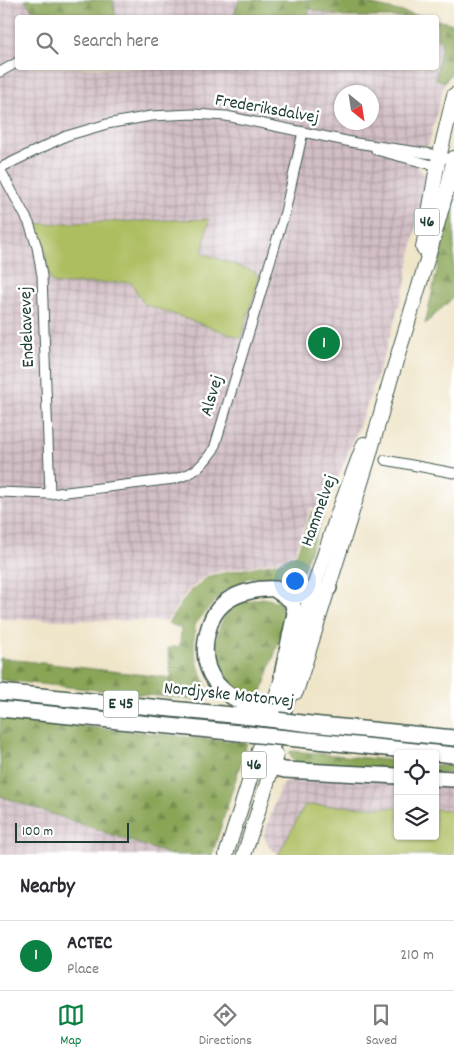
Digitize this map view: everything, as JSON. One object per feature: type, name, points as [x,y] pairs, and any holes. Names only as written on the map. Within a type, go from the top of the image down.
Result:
[{"type":"highway","points":[[329,588],[324,593],[311,598],[291,591],[252,589],[237,594],[223,604],[211,619],[206,636],[206,662],[210,674],[217,685],[244,710],[277,713],[312,721],[454,737]]},
{"type":"highway","points":[[273,589],[288,597],[295,607],[294,621],[282,675]]},
{"type":"highway","points":[[311,598],[291,686],[269,756],[270,764],[272,767],[285,770],[394,776]]},
{"type":"highway","name":"Nordjyske Motorvej","points":[[0,692],[244,710]]},
{"type":"highway","name":"Nordjyske Motorvej","points":[[0,709],[454,755]]},
{"type":"highway","points":[[439,778],[454,779]]},
{"type":"main road","name":"Hammelvej","points":[[244,855],[329,588],[431,247],[448,163],[454,95]]},
{"type":"main road","points":[[448,163],[454,127]]},
{"type":"main road","name":"Hammelvej","points":[[420,279],[422,250],[448,163]]},
{"type":"main road","name":"Hammelvej","points":[[226,855],[282,675],[311,598],[338,512],[390,381]]},
{"type":"main road","points":[[238,855],[238,843],[260,748]]},
{"type":"street","points":[[0,72],[15,64]]},
{"type":"street","name":"Frederiksdalvej","points":[[0,168],[66,136],[107,124],[151,116],[193,114],[226,116],[448,163]]},
{"type":"street","name":"Alsvej","points":[[0,492],[50,494],[174,480],[190,474],[202,466],[214,449],[285,212],[303,132]]},
{"type":"street","name":"Endelavevej","points":[[0,168],[29,223],[37,247],[42,276],[50,494]]},
{"type":"street","points":[[385,460],[454,473]]},
{"type":"shaded area","points":[[0,0],[300,0],[370,15],[15,15],[15,70],[439,70],[439,32],[454,45],[429,144],[418,168],[426,176],[405,285],[366,408],[324,513],[311,508],[295,552],[281,560],[208,574],[187,592],[167,621],[0,619]]},
{"type":"shaded area","points":[[301,775],[394,782],[394,840],[439,840],[439,785],[454,787],[454,855],[281,855],[270,848],[264,836],[279,790],[288,780]]},
{"type":"shaded area","points":[[0,796],[171,855],[0,855]]},
{"type":"green space","points":[[25,0],[113,0],[116,15],[36,15]]},
{"type":"green space","points":[[239,0],[351,0],[416,15],[336,15],[310,9],[308,15],[235,15]]},
{"type":"green space","points":[[439,20],[454,24],[454,69],[445,82],[436,79],[439,70],[442,42],[439,41]]},
{"type":"green space","points":[[454,195],[454,297],[425,324]]},
{"type":"green space","points":[[209,219],[202,253],[255,272],[259,278],[241,338],[144,304],[131,282],[56,284],[50,280],[44,247],[37,224]]},
{"type":"green space","points":[[312,511],[323,516],[303,570],[294,574],[248,578],[223,592],[195,624],[194,648],[208,691],[205,701],[0,680],[0,658],[171,678],[168,648],[180,646],[181,628],[168,623],[188,594],[209,576],[281,562],[297,553]]},
{"type":"green space","points":[[263,598],[280,602],[288,614],[259,700],[248,696],[229,684],[218,667],[216,646],[220,626],[230,609],[248,601]]},
{"type":"green space","points":[[0,718],[247,743],[212,855],[171,855],[0,796]]},
{"type":"green space","points":[[289,752],[394,761],[394,771],[300,765],[292,758]]},
{"type":"green space","points":[[439,765],[454,766],[454,774],[439,773]]},
{"type":"green space","points":[[305,805],[394,808],[394,840],[439,840],[439,809],[454,810],[454,855],[278,855]]},
{"type":"place","name":"ACTEC","points":[[324,343]]}]
